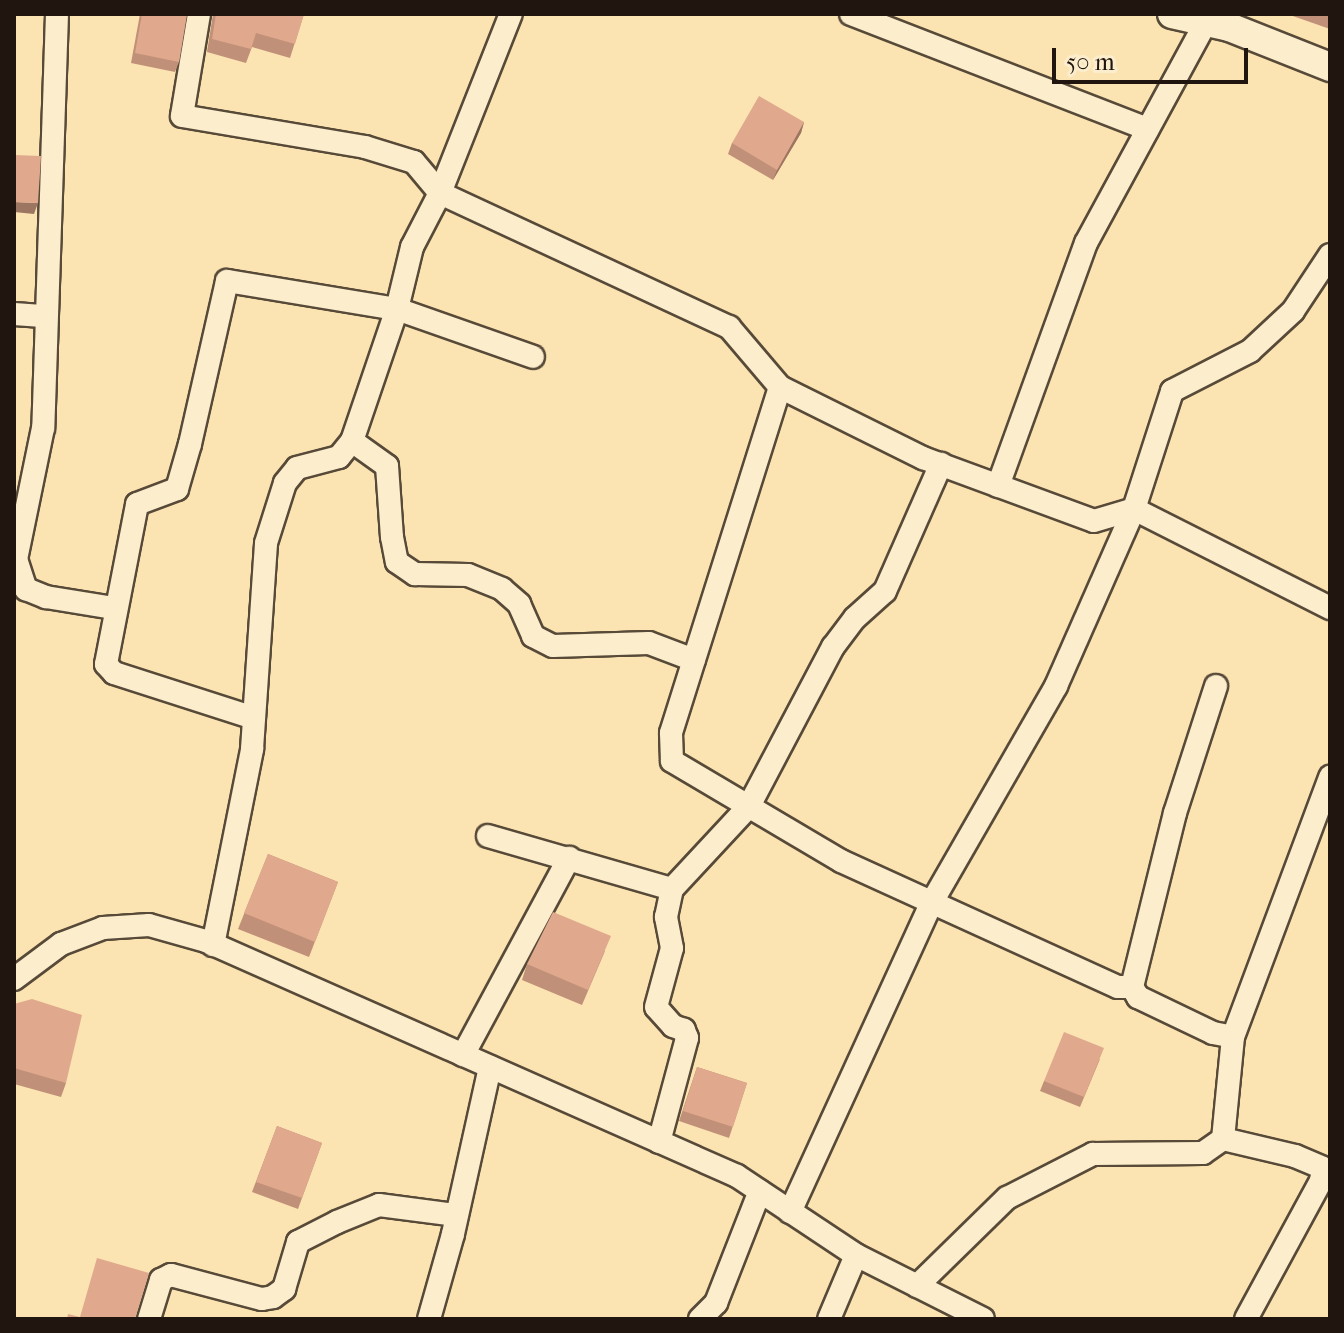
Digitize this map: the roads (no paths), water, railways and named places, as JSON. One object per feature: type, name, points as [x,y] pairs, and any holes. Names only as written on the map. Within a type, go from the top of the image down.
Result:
[{"type":"street","points":[[57,14],[43,428],[16,559],[26,589],[46,597],[114,608]]},
{"type":"street","points":[[199,14],[182,116],[365,147],[414,162],[440,193],[729,327],[780,387],[941,464],[1094,521],[1134,509],[1330,607]]},
{"type":"street","points":[[213,945],[252,749],[266,543],[285,483],[297,468],[339,457],[352,441],[397,309],[412,247],[440,193],[511,14]]},
{"type":"street","points":[[851,14],[1148,129]]},
{"type":"street","points":[[1172,14],[1223,21],[1330,67]]},
{"type":"street","points":[[998,486],[1086,243],[1148,129],[1223,21]]},
{"type":"street","points":[[790,1212],[932,902],[1056,686],[1134,509],[1172,391],[1250,351],[1293,311],[1330,255]]},
{"type":"street","points":[[254,718],[114,673],[106,664],[114,608],[129,556],[137,504],[177,489],[227,281],[397,309],[533,357]]},
{"type":"street","points":[[14,314],[46,316]]},
{"type":"street","points":[[780,387],[671,733],[672,761],[841,861],[1118,987],[1132,987]]},
{"type":"street","points":[[352,441],[387,466],[397,562],[415,574],[468,575],[502,589],[519,604],[533,636],[553,646],[649,643],[694,660]]},
{"type":"street","points":[[659,1142],[687,1038],[684,1030],[673,1026],[656,1007],[672,948],[666,917],[672,889],[749,806],[833,647],[855,618],[885,591],[941,464]]},
{"type":"street","points":[[1216,686],[1175,813],[1132,987],[1138,997],[1213,1033],[1233,1037]]},
{"type":"street","points":[[1223,1139],[1233,1037],[1330,777]]},
{"type":"street","points":[[488,836],[672,889]]},
{"type":"street","points":[[463,1055],[569,858]]},
{"type":"street","points":[[14,979],[61,944],[103,928],[149,925],[213,945],[737,1176],[856,1255],[983,1319]]},
{"type":"street","points":[[429,1319],[490,1067]]},
{"type":"street","points":[[917,1286],[1007,1198],[1093,1154],[1203,1153],[1223,1139],[1326,1166],[1321,1181],[1246,1319]]},
{"type":"street","points":[[700,1319],[716,1303],[760,1191]]},
{"type":"street","points":[[149,1319],[161,1280],[171,1275],[262,1299],[273,1297],[284,1289],[298,1242],[337,1222],[379,1205],[456,1215]]},
{"type":"street","points":[[829,1319],[856,1255]]}]
